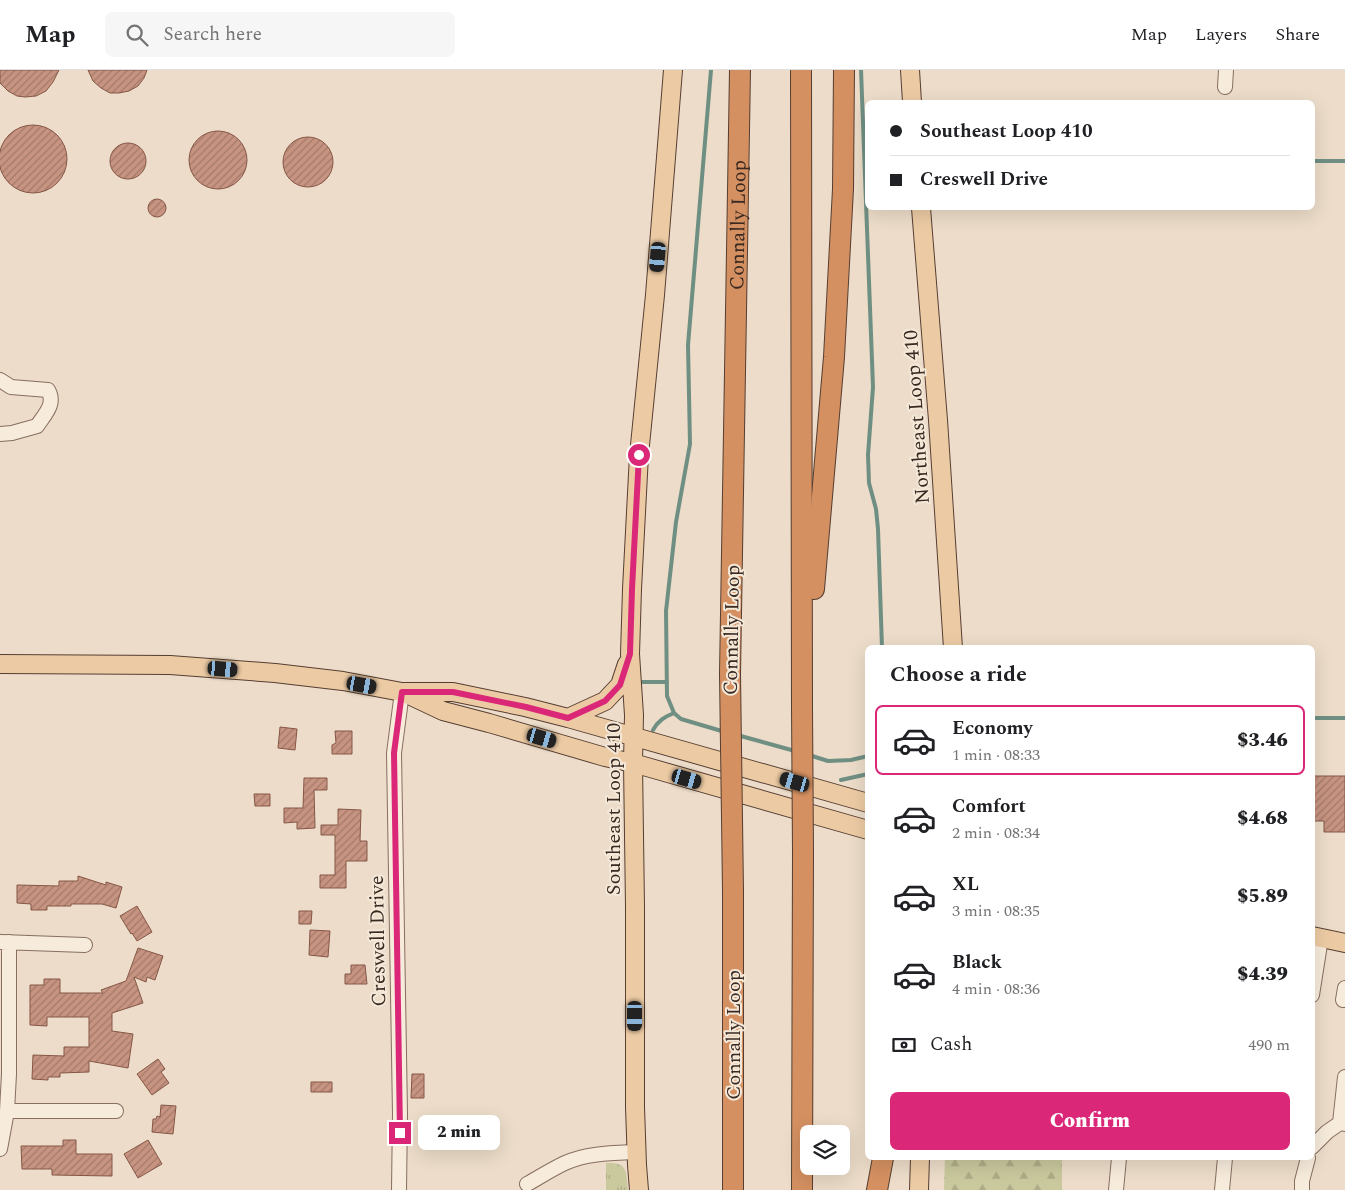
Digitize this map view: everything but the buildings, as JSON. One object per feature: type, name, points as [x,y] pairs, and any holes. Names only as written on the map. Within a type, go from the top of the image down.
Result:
[{"type":"highway","points":[[727,70],[728,144],[737,231]]},
{"type":"highway","name":"Connally Loop","points":[[733,1190],[734,891],[730,674],[740,70]]},
{"type":"highway","points":[[801,70],[803,618],[802,1190]]},
{"type":"highway","points":[[803,618],[813,597],[833,366],[843,189],[844,70]]},
{"type":"highway","points":[[877,1190],[883,1160]]},
{"type":"main road","name":"Southeast Loop 410","points":[[639,1190],[635,1107],[634,715],[630,654],[639,455],[655,295],[673,70]]},
{"type":"main road","points":[[910,70],[912,100]]},
{"type":"main road","name":"Northeast Loop 410","points":[[921,210],[953,645]]},
{"type":"main road","points":[[568,718],[605,701],[620,685],[630,654]]},
{"type":"main road","points":[[0,664],[170,665],[275,673],[343,681],[402,692],[453,692],[568,718],[865,802]]},
{"type":"main road","points":[[402,692],[443,711],[865,829]]},
{"type":"main road","points":[[1317,937],[1345,943]]},
{"type":"main road","points":[[919,1190],[920,1160]]},
{"type":"street","points":[[1225,87],[1226,70]]},
{"type":"street","points":[[0,380],[11,387],[48,390],[51,395],[52,404],[37,426],[12,433],[0,434]]},
{"type":"street","name":"Creswell Drive","points":[[399,1190],[400,1114],[394,753],[402,692]]},
{"type":"street","points":[[1315,961],[1317,937]]},
{"type":"street","points":[[0,1149],[7,1111],[9,1074],[4,942],[85,945]]},
{"type":"street","points":[[1345,988],[1343,1000],[1345,1000]]},
{"type":"street","points":[[1315,1144],[1326,1132],[1342,1123],[1345,1077]]},
{"type":"street","points":[[7,1111],[116,1111]]},
{"type":"street","points":[[527,1184],[567,1162],[606,1153],[636,1152]]},
{"type":"street","points":[[1116,1190],[1119,1160]]},
{"type":"street","points":[[1222,1190],[1225,1160]]},
{"type":"street","points":[[1302,1190],[1302,1181],[1307,1160]]},
{"type":"green space","points":[[945,1160],[1062,1160],[1062,1190],[944,1189]]},
{"type":"green space","points":[[606,1163],[622,1166],[626,1173],[628,1190],[606,1190]]},
{"type":"waterway","points":[[711,70],[688,345],[690,444],[676,522],[666,611],[667,696],[674,713],[681,719],[725,732]]},
{"type":"waterway","points":[[861,70],[865,176]]},
{"type":"waterway","points":[[1315,161],[1345,161]]},
{"type":"waterway","points":[[866,210],[873,387],[868,455],[869,483],[876,509],[878,529],[882,645]]},
{"type":"waterway","points":[[642,682],[667,682]]},
{"type":"waterway","points":[[653,730],[657,724],[674,713]]},
{"type":"waterway","points":[[1315,718],[1345,718]]},
{"type":"waterway","points":[[737,735],[795,751]]},
{"type":"waterway","points":[[809,755],[828,761],[851,760],[865,757]]},
{"type":"waterway","points":[[841,780],[865,775]]},
{"type":"route","points":[[400,1133],[394,753],[402,692],[453,692],[568,718],[605,701],[620,685],[630,654],[639,455]]}]
